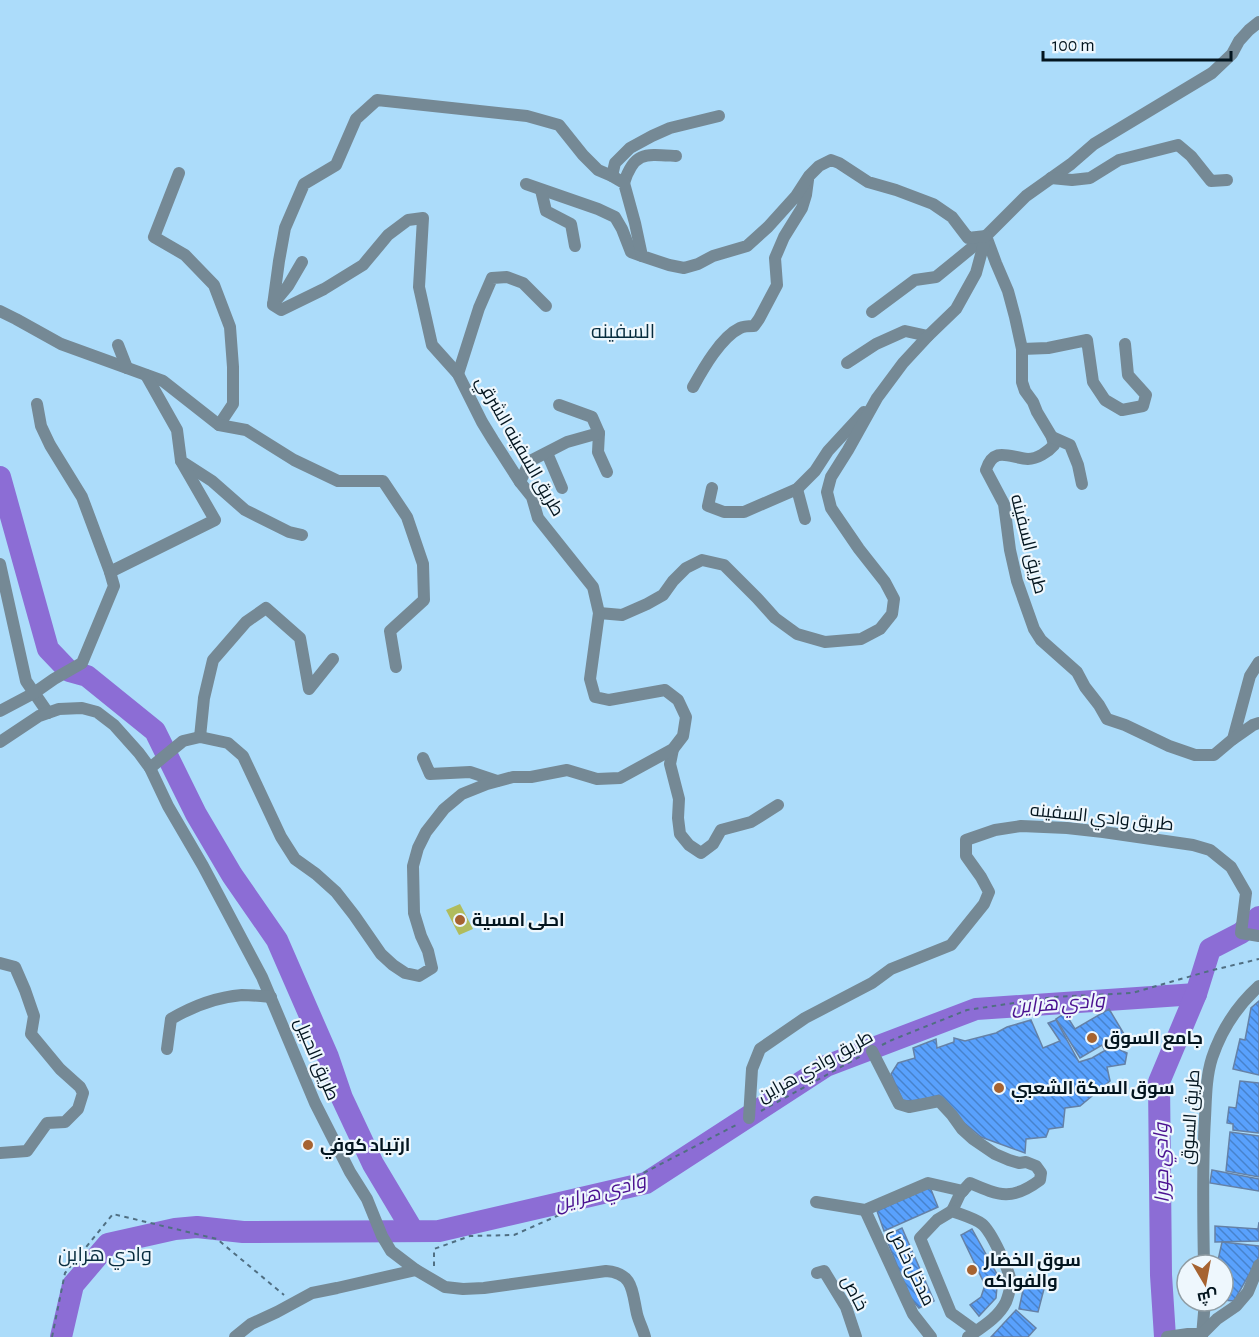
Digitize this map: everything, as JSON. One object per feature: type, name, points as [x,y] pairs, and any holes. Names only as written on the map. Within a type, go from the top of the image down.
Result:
[{"type":"street","points":[[872,312],[915,280],[936,277],[986,236],[1026,196],[1071,164],[1094,144],[1212,73],[1232,54],[1239,41],[1249,30],[1259,22]]},
{"type":"street","points":[[273,305],[285,228],[304,184],[336,165],[356,119],[377,100],[527,116],[558,125],[598,170],[624,183]]},
{"type":"street","points":[[612,176],[615,163],[630,148],[670,128],[719,116]]},
{"type":"street","points":[[1051,178],[1072,180],[1090,178],[1119,160],[1178,145],[1191,156],[1211,181],[1227,180]]},
{"type":"street","points":[[642,256],[624,183],[629,168],[639,157],[676,156]]},
{"type":"street","points":[[526,184],[615,217],[631,252],[669,266],[684,268],[747,246],[796,196],[809,176],[819,166],[831,160],[868,182],[933,204],[952,218],[968,238],[986,236]]},
{"type":"street","points":[[178,172],[154,237],[185,255],[214,285],[230,327],[233,404],[219,425]]},
{"type":"street","points":[[693,387],[708,360],[730,335],[741,328],[754,326],[759,319],[777,285],[775,258],[784,237],[802,208],[809,176]]},
{"type":"street","points":[[541,190],[546,211],[571,224],[575,246]]},
{"type":"street","name":"طريق السفينه الشرقي","points":[[273,305],[281,310],[324,289],[363,265],[388,235],[408,220],[423,218],[419,287],[432,345],[458,374],[482,422],[519,482],[532,497],[538,518],[593,586],[599,612],[590,679],[594,697],[609,700],[665,690],[678,700],[686,717],[683,736],[673,749]]},
{"type":"street","points":[[712,488],[708,506],[724,512],[744,512],[796,489],[815,471],[828,452],[877,398],[903,363],[956,309],[976,273],[986,236]]},
{"type":"street","points":[[986,236],[1008,291],[1022,349],[1022,382],[1025,391],[1052,437],[1070,445],[1082,484]]},
{"type":"street","points":[[273,305],[288,286],[302,262]]},
{"type":"street","points":[[458,374],[482,300],[492,278],[507,277],[523,283],[546,306]]},
{"type":"street","points":[[0,311],[61,345],[163,381],[219,425],[246,430],[294,460],[338,481],[383,481],[407,518],[423,564],[424,600],[390,631],[396,667]]},
{"type":"street","points":[[847,363],[876,344],[905,332],[928,336]]},
{"type":"street","points":[[1022,349],[1048,348],[1088,340],[1093,382],[1105,400],[1122,410],[1143,406],[1146,395],[1128,375],[1125,344]]},
{"type":"street","points":[[118,345],[127,368]]},
{"type":"street","points":[[110,572],[215,520],[181,461],[177,430],[146,375]]},
{"type":"street","points":[[599,612],[622,615],[648,604],[663,595],[686,568],[702,560],[724,565],[775,618],[797,634],[825,642],[861,639],[880,629],[892,614],[894,599],[885,582],[831,508],[827,492],[831,477],[877,398]]},
{"type":"street","points":[[0,711],[82,663],[114,586],[82,497],[50,445],[41,426],[37,404]]},
{"type":"street","points":[[559,405],[592,417],[599,433],[598,452],[607,472]]},
{"type":"street","points":[[519,482],[530,461],[567,442],[599,433]]},
{"type":"street","name":"طريق السفينه","points":[[1052,437],[1054,445],[1048,452],[1030,459],[1003,454],[989,461],[986,470],[996,485],[1004,504],[1017,581],[1034,628],[1041,640],[1077,672],[1107,719],[1170,746],[1195,755],[1214,755],[1233,739],[1259,723]]},
{"type":"street","points":[[547,453],[562,488]]},
{"type":"street","points":[[181,461],[212,481],[245,510],[289,532],[302,535]]},
{"type":"street","points":[[796,489],[805,519]]},
{"type":"street","points":[[0,564],[4,604],[26,681],[48,713]]},
{"type":"street","points":[[200,737],[204,698],[213,660],[246,622],[266,608],[300,638],[309,689],[333,659]]},
{"type":"street","points":[[1233,739],[1250,676],[1259,662]]},
{"type":"street","name":"طريق الحبيل","points":[[0,742],[39,716],[59,709],[82,708],[97,712],[114,725],[139,753],[150,768],[168,806],[262,977],[315,1103],[350,1172],[367,1199],[382,1236],[391,1251],[416,1270],[445,1287],[463,1289],[606,1271],[617,1272],[630,1284],[634,1293],[637,1314],[645,1337]]},
{"type":"street","points":[[150,768],[183,741],[200,737],[228,743],[243,756],[280,837],[295,859],[336,892],[381,954],[405,973],[419,976],[432,968],[414,913],[413,866],[426,832],[444,809],[462,794],[513,777],[531,777],[567,770],[597,779],[620,778],[673,749]]},
{"type":"street","points":[[673,749],[670,764],[678,799],[680,834],[689,845],[701,853],[713,844],[721,830],[751,822],[778,805]]},
{"type":"street","points":[[423,758],[430,774],[470,772],[498,781]]},
{"type":"street","name":"طريق وادي السفينه","points":[[749,1118],[752,1069],[760,1049],[805,1018],[872,983],[891,969],[951,945],[984,904],[989,892],[966,856],[966,840],[994,830],[1021,826],[1044,826],[1193,845],[1210,850],[1231,867],[1246,893],[1241,933],[1259,936]]},
{"type":"street","points":[[0,963],[15,967],[25,990],[34,1016],[30,1034],[83,1093],[78,1109],[65,1122],[47,1123],[27,1151],[0,1154]]},
{"type":"street","name":"طريق السوق","points":[[1204,1253],[1204,1132],[1212,1059],[1236,1010],[1259,986]]},
{"type":"street","points":[[167,1049],[171,1019],[191,1008],[243,995],[271,997]]},
{"type":"street","points":[[872,1051],[899,1104],[909,1107],[939,1101],[973,1139],[995,1154],[1009,1160],[1036,1166],[1041,1173],[1040,1180],[1032,1186],[1017,1193],[1003,1195],[970,1183],[960,1194],[952,1211],[937,1220],[920,1238],[951,1313],[972,1334],[994,1317],[1006,1301],[1011,1282],[997,1247],[984,1225],[952,1211]]},
{"type":"street","points":[[816,1202],[865,1210],[928,1183],[963,1191]]},
{"type":"street","name":"مدخل خاص","points":[[865,1210],[913,1314],[931,1337]]},
{"type":"street","points":[[1202,1336],[1217,1319],[1236,1306],[1248,1292],[1259,1265]]},
{"type":"street","points":[[235,1337],[251,1324],[312,1293],[416,1270]]},
{"type":"street","name":"خاص","points":[[817,1273],[824,1271],[846,1307],[856,1337]]},
{"type":"street","points":[[1202,1336],[1204,1313]]},
{"type":"street","points":[[1167,1337],[1188,1334],[1202,1336]]},
{"type":"path","name":"طريق وادي هراين","points":[[434,1280],[434,1249],[470,1236],[514,1235],[557,1216],[626,1183],[892,1040],[968,1010],[1054,997],[1132,993],[1259,959]]},
{"type":"path","points":[[52,1337],[66,1273],[112,1214],[217,1239],[293,1303]]},
{"type":"green space","name":"احلى امسية","points":[[460,904],[473,929],[459,935],[446,910]]},
{"type":"building","points":[[1259,1001],[1259,1075],[1233,1069],[1240,1039],[1245,1040],[1251,1008]]},
{"type":"building","name":"جامع السوق","points":[[1109,1009],[1124,1034],[1110,1042],[1111,1044],[1104,1049],[1102,1045],[1080,1058],[1056,1019],[1065,1013],[1075,1029]]},
{"type":"building","name":"سوق السكة الشعبي","points":[[1031,1020],[1043,1048],[1060,1041],[1048,1023],[1056,1020],[1079,1062],[1092,1058],[1118,1043],[1120,1050],[1127,1053],[1125,1064],[1107,1067],[1110,1081],[1080,1106],[1065,1108],[1063,1127],[1049,1129],[1046,1137],[1026,1139],[1025,1153],[981,1137],[963,1122],[939,1095],[923,1100],[903,1101],[891,1074],[898,1063],[915,1058],[913,1048],[936,1039],[937,1048],[954,1042],[954,1038],[965,1041]]},
{"type":"building","points":[[1240,1081],[1259,1083],[1259,1133],[1233,1130],[1233,1124],[1227,1123],[1229,1107],[1236,1108]]},
{"type":"building","points":[[1230,1132],[1259,1136],[1259,1177],[1226,1171]]},
{"type":"building","points":[[1212,1170],[1259,1179],[1259,1191],[1210,1183]]},
{"type":"building","points":[[930,1187],[938,1207],[884,1231],[877,1211]]},
{"type":"building","points":[[1259,1222],[1259,1241],[1215,1242],[1215,1226],[1258,1229]]},
{"type":"building","points":[[902,1228],[934,1301],[919,1308],[911,1299],[885,1236]]},
{"type":"building","points":[[972,1229],[998,1276],[996,1298],[979,1316],[970,1305],[981,1297],[985,1285],[961,1235]]},
{"type":"building","points":[[1222,1242],[1259,1246],[1259,1257],[1235,1299],[1235,1253],[1220,1253]]},
{"type":"building","points":[[1025,1281],[1045,1285],[1038,1312],[1019,1309]]},
{"type":"building","points":[[1016,1310],[1036,1328],[1028,1337],[991,1337]]},
{"type":"waterway","points":[[0,477],[48,649],[69,671],[87,676],[155,731],[196,814],[232,875],[277,940],[328,1057],[342,1098],[373,1164],[413,1231]]},
{"type":"waterway","name":"وادي جورا","points":[[1165,1337],[1161,1275],[1159,1082],[1196,994],[1210,949],[1241,933],[1259,917]]},
{"type":"waterway","name":"وادي هراين","points":[[61,1337],[73,1285],[108,1244],[175,1229],[197,1227],[243,1232],[439,1231],[646,1183],[826,1066],[976,1009],[1196,994]]},
{"type":"place","name":"احلى امسية","points":[[460,920]]},
{"type":"place","name":"جامع السوق","points":[[1092,1038]]},
{"type":"place","name":"سوق السكة الشعبي","points":[[999,1088]]},
{"type":"place","name":"ارتياد كوفي","points":[[308,1145]]},
{"type":"place","name":"سوق الخضار والفواكه","points":[[972,1270]]},
{"type":"district","name":"السفينه","points":[[623,331]]},
{"type":"district","name":"وادي هراين","points":[[105,1254]]}]
